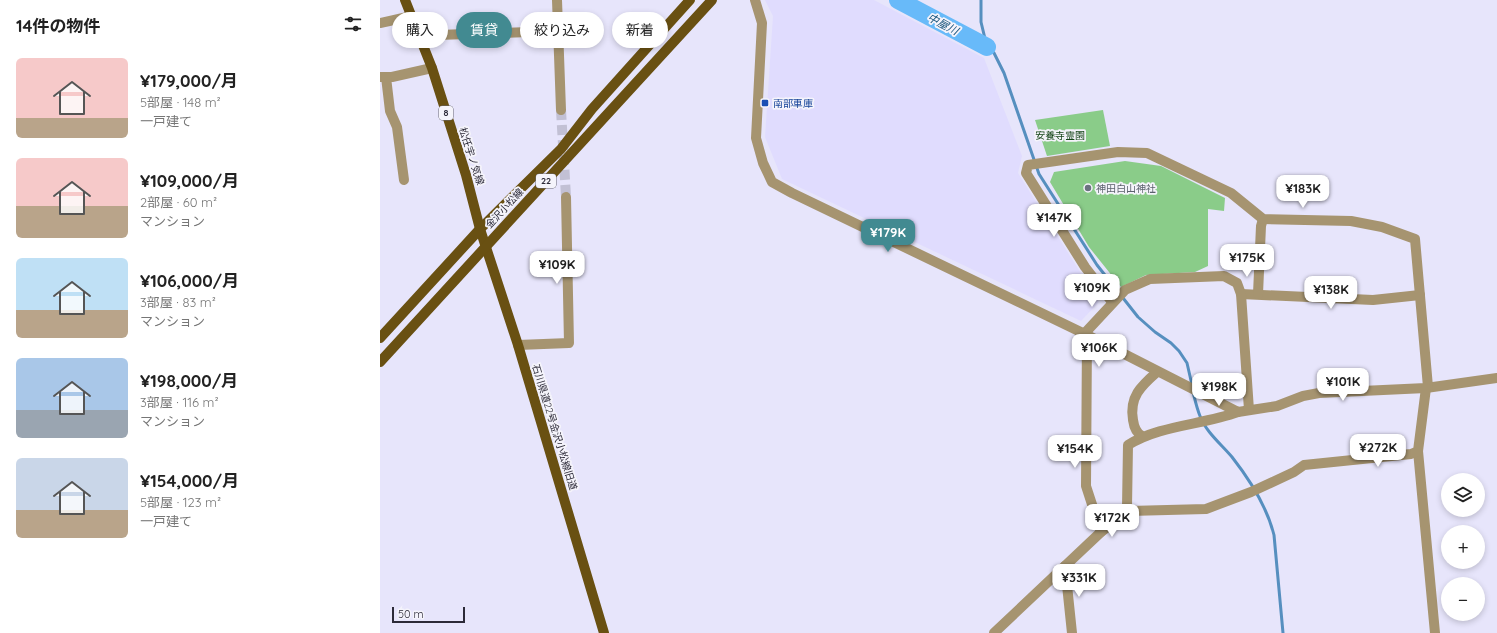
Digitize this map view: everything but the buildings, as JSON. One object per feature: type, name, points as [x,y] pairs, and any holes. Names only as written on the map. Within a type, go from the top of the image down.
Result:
[{"type":"main road","name":"松任宇ノ気線","points":[[405,0],[410,12]]},
{"type":"main road","name":"金沢小松線","points":[[380,338],[480,229],[560,149],[602,98],[690,0]]},
{"type":"main road","name":"金沢小松線","points":[[380,362],[712,0]]},
{"type":"main road","name":"松任宇ノ気線","points":[[425,48],[466,175],[480,229]]},
{"type":"main road","name":"石川県道22号金沢小松線旧道","points":[[480,229],[518,345],[604,633]]},
{"type":"street","points":[[557,0],[557,12]]},
{"type":"street","points":[[755,0],[762,23],[756,138],[763,163],[772,182],[895,244],[1086,335],[1238,412]]},
{"type":"street","points":[[380,24],[392,21]]},
{"type":"street","points":[[448,35],[520,32]]},
{"type":"street","points":[[559,48],[561,110]]},
{"type":"street","points":[[404,180],[396,127],[390,112],[383,77],[432,68]]},
{"type":"street","points":[[1114,301],[1085,267],[1026,173],[1028,165],[1118,152],[1147,153],[1231,193],[1263,219],[1352,221],[1382,227],[1415,239],[1427,388],[1418,451],[1435,633]]},
{"type":"street","points":[[518,345],[570,343],[566,197]]},
{"type":"street","points":[[1258,294],[1261,226],[1263,219]]},
{"type":"street","points":[[1101,532],[1086,486],[1086,335],[1125,290],[1150,279],[1224,276],[1237,283],[1240,294],[1249,410]]},
{"type":"street","points":[[1240,294],[1373,300],[1420,295]]},
{"type":"street","points":[[1142,436],[1135,428],[1131,406],[1142,385],[1157,372]]},
{"type":"street","points":[[1129,511],[1126,507],[1128,445],[1142,436],[1203,422],[1238,412],[1276,406],[1319,392],[1427,388],[1497,378]]},
{"type":"street","points":[[994,633],[1101,532],[1129,511],[1206,509],[1255,491],[1294,472],[1304,465],[1411,454],[1418,451]]},
{"type":"street","points":[[1065,566],[1072,633]]},
{"type":"shaded area","points":[[765,0],[874,0],[984,58],[1022,156],[1018,173],[1099,302],[1081,321],[782,179],[765,137],[773,16]]},
{"type":"green space","name":"安養寺霊園","points":[[1103,110],[1110,146],[1047,156],[1035,120]]},
{"type":"green space","points":[[1125,161],[1161,166],[1225,198],[1224,211],[1208,209],[1208,266],[1195,272],[1146,275],[1121,287],[1089,247],[1050,182],[1054,172]]},
{"type":"waterway","name":"中屋川","points":[[898,0],[987,47]]},
{"type":"waterway","points":[[981,0],[981,22],[987,47],[994,53],[1004,73],[1039,174],[1097,265],[1138,317],[1179,351],[1187,363],[1192,385]]},
{"type":"waterway","points":[[1193,392],[1203,422],[1210,433],[1232,457],[1245,475],[1267,514],[1274,535],[1283,633]]},
{"type":"tunnel","points":[[561,110],[566,197]]},
{"type":"place","name":"南部車庫","points":[[765,103]]},
{"type":"place","name":"神田白山神社","points":[[1088,188]]}]
